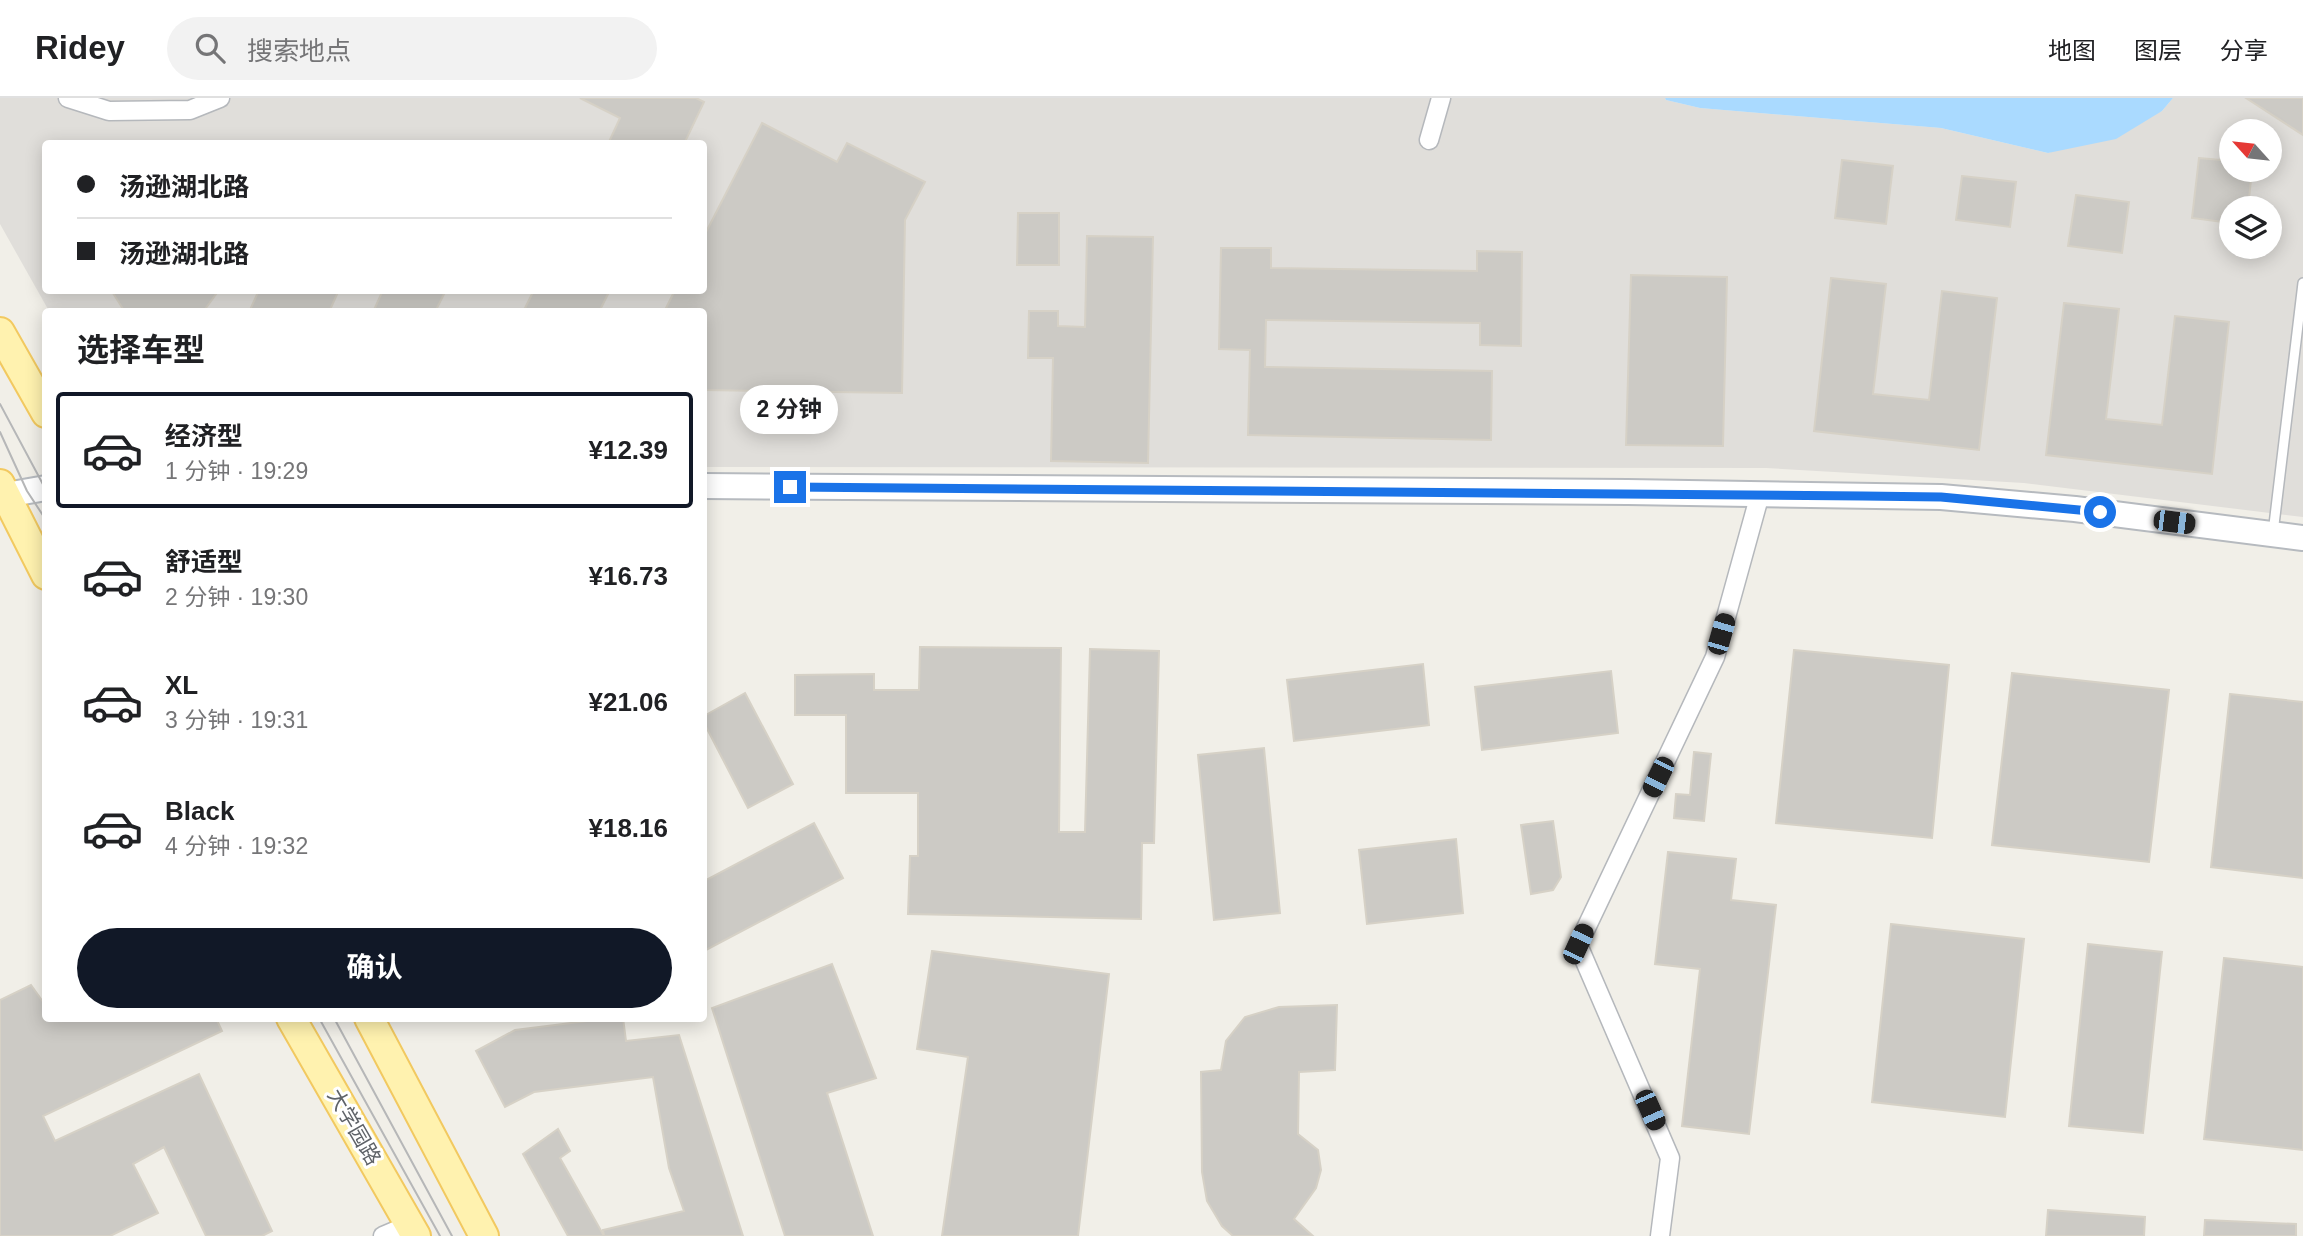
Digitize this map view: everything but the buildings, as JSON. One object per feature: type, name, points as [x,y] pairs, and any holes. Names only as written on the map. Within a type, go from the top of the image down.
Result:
[{"type":"main road","points":[[0,332],[42,405]]},
{"type":"main road","points":[[707,486],[1941,497],[2075,509],[2303,538]]},
{"type":"main road","points":[[42,488],[1,493],[42,568]]},
{"type":"main road","name":"大学园路","points":[[294,1022],[413,1231]]},
{"type":"main road","points":[[371,1022],[484,1236]]},
{"type":"street","points":[[68,98],[109,111],[190,110],[220,98]]},
{"type":"street","points":[[1429,140],[1441,98]]},
{"type":"street","points":[[1660,1236],[1670,1158],[1578,944],[1714,657],[1760,494]]},
{"type":"street","points":[[383,1236],[413,1231]]},
{"type":"lane","points":[[2273,534],[2303,283]]},
{"type":"shaded area","points":[[0,98],[1665,98],[1700,108],[1941,128],[2048,153],[2162,111],[2173,98],[2303,98],[2303,517],[2024,483],[1766,468],[707,467],[707,308],[47,308],[0,224]]},
{"type":"water","points":[[1665,98],[2173,98],[2162,111],[2116,139],[2048,153],[1941,128],[1700,108]]},
{"type":"tram line","points":[[0,404],[42,483]]},
{"type":"tram line","points":[[0,432],[27,491],[42,514]]},
{"type":"tram line","points":[[321,1022],[440,1236]]},
{"type":"tram line","points":[[336,1022],[452,1236]]},
{"type":"route","points":[[790,487],[1628,492],[1941,497],[2100,512]]}]
